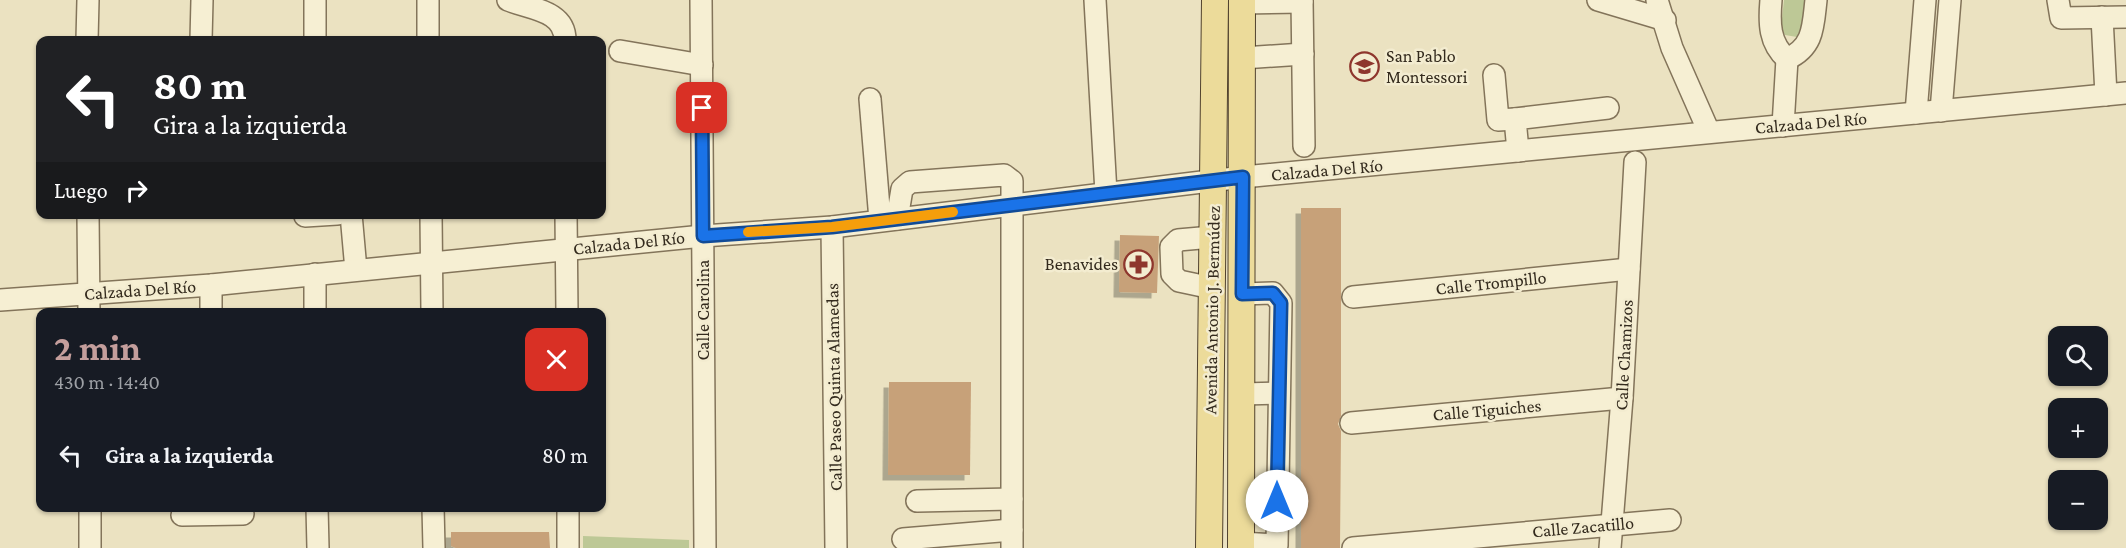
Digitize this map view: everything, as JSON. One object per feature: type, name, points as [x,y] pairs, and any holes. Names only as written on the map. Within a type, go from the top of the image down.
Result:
[{"type":"main road","name":"Avenida Antonio J. Bermúdez","points":[[1209,548],[1215,0]]},
{"type":"main road","name":"Avenida Antonio J. Bermúdez","points":[[1241,545],[1242,1]]},
{"type":"street","points":[[87,36],[88,0]]},
{"type":"street","points":[[201,36],[202,0]]},
{"type":"street","points":[[315,0],[315,36]]},
{"type":"street","points":[[428,0],[428,36]]},
{"type":"street","points":[[508,0],[552,15],[561,23],[565,36]]},
{"type":"street","name":"Calle Carolina","points":[[701,0],[705,548]]},
{"type":"street","points":[[1095,0],[1106,193]]},
{"type":"street","points":[[1598,0],[1661,10],[1672,48],[1709,132]]},
{"type":"street","points":[[1771,0],[1770,33],[1777,48],[1787,59],[1783,126]]},
{"type":"street","points":[[1787,59],[1804,48],[1810,40],[1816,0]]},
{"type":"street","points":[[1916,113],[1925,0]]},
{"type":"street","points":[[1941,111],[1950,0]]},
{"type":"street","points":[[2058,0],[2061,18],[2126,17]]},
{"type":"street","points":[[1242,1],[1302,1],[1304,146]]},
{"type":"street","points":[[2102,17],[2116,94]]},
{"type":"street","points":[[620,51],[702,65]]},
{"type":"street","points":[[1243,58],[1303,54]]},
{"type":"street","points":[[1494,75],[1498,120],[1608,108]]},
{"type":"street","name":"Calzada Del Río","points":[[0,300],[89,303],[211,285],[315,274],[703,236],[832,227],[1243,177],[2116,94]]},
{"type":"street","points":[[870,99],[889,219]]},
{"type":"street","points":[[1515,119],[1518,151]]},
{"type":"street","name":"Calle Chamizos","points":[[1610,548],[1622,398],[1635,162]]},
{"type":"street","points":[[889,219],[902,189],[910,182],[1004,175],[1012,181],[1012,539],[903,539]]},
{"type":"street","points":[[88,219],[89,303]]},
{"type":"street","points":[[351,219],[356,270]]},
{"type":"street","points":[[431,219],[432,308]]},
{"type":"street","points":[[566,219],[567,308]]},
{"type":"street","name":"Calle Paseo Quinta Alamedas","points":[[832,227],[836,548]]},
{"type":"street","points":[[1212,237],[1178,240],[1171,247],[1172,274],[1179,281],[1212,288]]},
{"type":"street","name":"Calle Trompillo","points":[[1353,297],[1629,269]]},
{"type":"street","points":[[315,274],[315,308]]},
{"type":"street","points":[[211,285],[211,308]]},
{"type":"street","points":[[1241,545],[1277,546],[1281,303],[1273,293],[1242,294]]},
{"type":"street","points":[[1242,394],[1278,393]]},
{"type":"street","name":"Calle Tiguiches","points":[[1351,423],[1622,398]]},
{"type":"street","points":[[917,501],[1012,499]]},
{"type":"street","points":[[90,512],[90,548]]},
{"type":"street","points":[[182,515],[203,512]]},
{"type":"street","points":[[221,512],[243,514]]},
{"type":"street","points":[[317,512],[318,548]]},
{"type":"street","points":[[434,512],[434,548]]},
{"type":"street","points":[[568,512],[568,548]]},
{"type":"street","name":"Calle Zacatillo","points":[[1353,548],[1670,520]]},
{"type":"green space","points":[[1784,0],[1805,0],[1802,29],[1797,37],[1785,35],[1781,27]]},
{"type":"green space","points":[[583,536],[689,540],[689,548],[583,548]]},
{"type":"building","points":[[1301,208],[1341,208],[1341,416],[1338,424],[1341,431],[1340,548],[1301,548]]},
{"type":"building","name":"Benavides","points":[[1120,235],[1159,236],[1157,293],[1119,292]]},
{"type":"building","points":[[889,382],[971,382],[970,475],[888,475]]},
{"type":"building","points":[[451,532],[549,532],[550,548],[456,548],[451,546]]},
{"type":"slow traffic","points":[[748,232],[832,227],[953,212]]},
{"type":"place","name":"San Pablo Montessori","points":[[1365,66]]},
{"type":"place","name":"Benavides","points":[[1139,264]]},
{"type":"route","points":[[702,108],[703,236],[832,227],[1243,177],[1242,294],[1273,293],[1281,303],[1277,501]]}]
